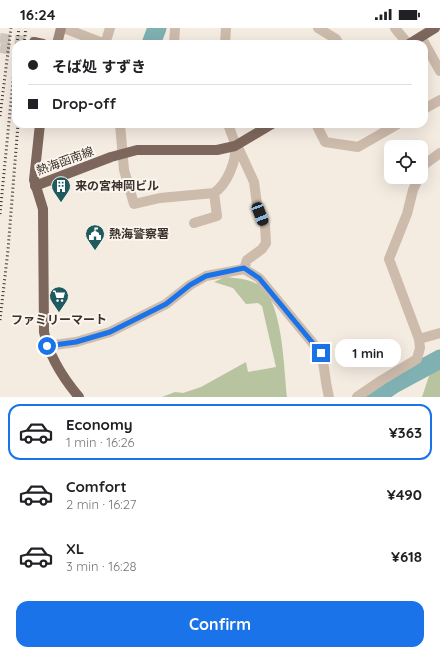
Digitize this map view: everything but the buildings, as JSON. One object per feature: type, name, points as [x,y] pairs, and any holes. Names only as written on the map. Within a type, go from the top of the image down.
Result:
[{"type":"main road","points":[[416,40],[435,28]]},
{"type":"main road","points":[[34,186],[34,166],[39,128]]},
{"type":"main road","name":"熱海函南線","points":[[79,397],[67,383],[47,346],[44,332],[43,209],[34,186],[137,150],[217,150],[236,145],[265,128]]},
{"type":"street","points":[[58,40],[62,28],[94,40]]},
{"type":"street","points":[[106,40],[110,28]]},
{"type":"street","points":[[174,40],[175,28]]},
{"type":"street","points":[[225,40],[226,28]]},
{"type":"street","points":[[318,28],[337,40]]},
{"type":"street","points":[[396,28],[406,40]]},
{"type":"street","points":[[428,50],[440,71]]},
{"type":"street","points":[[428,107],[440,100]]},
{"type":"street","points":[[120,128],[121,155],[134,204],[160,198],[214,193],[222,186],[232,165],[236,145]]},
{"type":"street","points":[[230,128],[254,182],[257,204],[265,225],[266,243],[262,249],[247,260],[244,268]]},
{"type":"street","points":[[318,128],[325,142],[358,147],[391,128]]},
{"type":"street","points":[[428,162],[440,153]]},
{"type":"street","points":[[358,397],[382,380],[417,359],[420,348],[389,259],[407,214],[416,184]]},
{"type":"street","points":[[194,223],[217,216],[214,193]]},
{"type":"street","points":[[47,346],[76,342],[110,332],[166,304],[190,285],[206,276],[244,268],[259,278],[309,336],[321,353],[325,368],[326,385],[329,397]]},
{"type":"street","points":[[418,339],[440,333]]},
{"type":"green space","points":[[225,277],[251,281],[259,285],[267,293],[278,320],[287,397],[162,397],[175,392],[183,393],[201,387],[246,362],[248,372],[276,367],[262,306],[258,303],[246,304],[233,288],[214,282]]},
{"type":"green space","points":[[440,355],[440,397],[422,397],[432,367]]},
{"type":"waterway","points":[[152,40],[157,28]]},
{"type":"waterway","points":[[375,397],[392,385],[440,359]]},
{"type":"tunnel","points":[[0,38],[17,40]]},
{"type":"tunnel","points":[[0,48],[12,50]]},
{"type":"railway","points":[[0,116],[11,28]]},
{"type":"railway","points":[[18,40],[19,28]]},
{"type":"railway","points":[[24,40],[26,28]]},
{"type":"railway","points":[[0,214],[12,91]]},
{"type":"railway","points":[[0,320],[8,250],[18,128]]},
{"type":"place","name":"来の宮神岡ビル","points":[[61,203]]},
{"type":"place","name":"熱海警察署","points":[[95,251]]},
{"type":"place","name":"ファミリーマート","points":[[59,313]]},
{"type":"route","points":[[47,346],[98,337],[166,304],[190,285],[206,276],[244,268],[259,278],[313,341],[321,353]]}]
